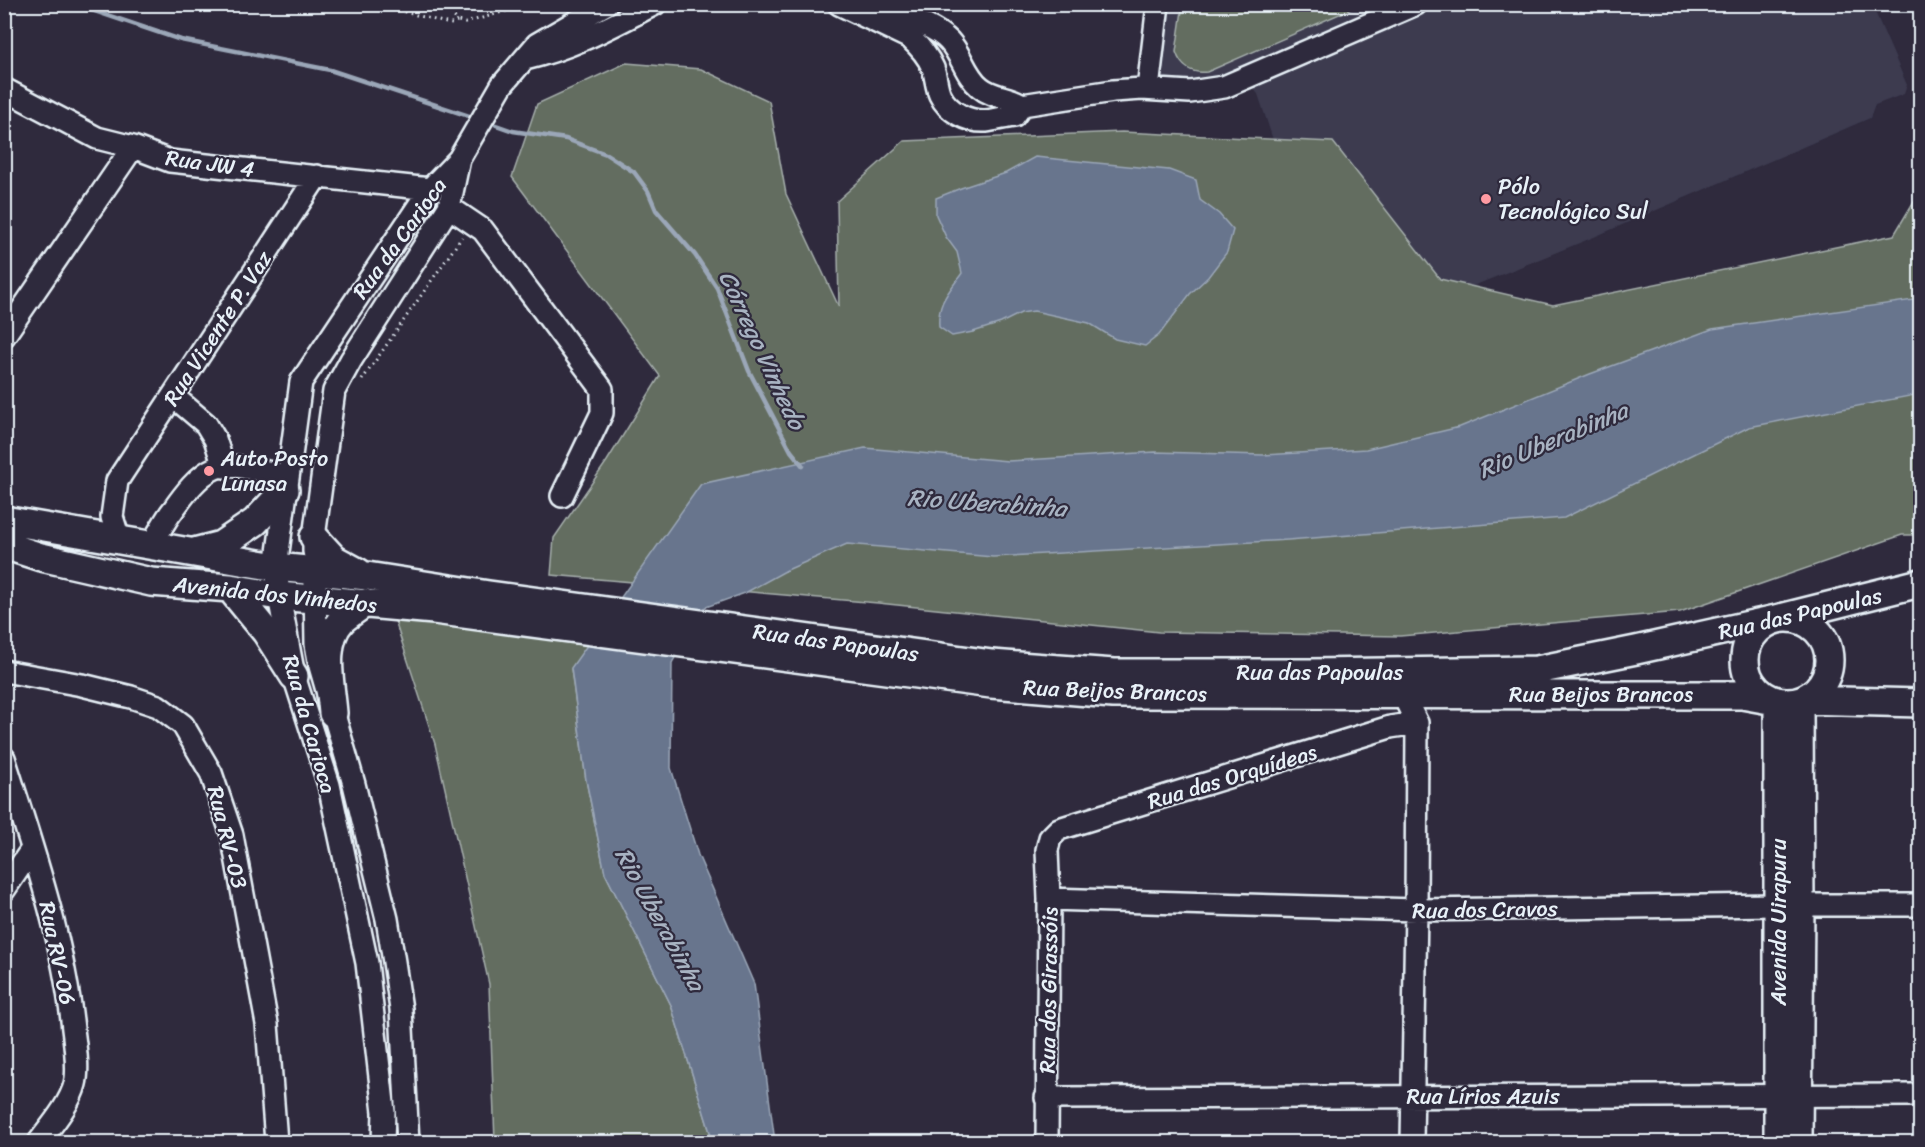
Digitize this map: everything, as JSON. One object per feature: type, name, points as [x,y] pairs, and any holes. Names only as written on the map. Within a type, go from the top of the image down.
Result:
[{"type":"main road","points":[[191,552],[221,545],[255,522],[286,484]]},
{"type":"main road","name":"Avenida dos Vinhedos","points":[[4,520],[276,567],[315,570],[366,589],[540,609]]},
{"type":"main road","points":[[314,537],[366,589],[341,621],[334,634],[328,655],[333,713]]},
{"type":"main road","name":"Avenida dos Vinhedos","points":[[4,546],[151,582],[230,588],[314,599],[366,589],[540,609]]},
{"type":"main road","name":"Rua das Papoulas","points":[[712,636],[992,664],[1114,673],[1537,670],[1776,619],[1920,583]]},
{"type":"main road","points":[[230,588],[266,632],[294,676]]},
{"type":"main road","points":[[540,609],[712,636]]},
{"type":"main road","points":[[1792,618],[1808,623],[1820,633],[1828,648],[1830,663],[1826,679],[1816,692],[1788,701],[1766,697],[1753,686],[1746,671],[1745,655],[1750,639],[1761,627],[1776,619],[1792,618]]},
{"type":"main road","name":"Rua Beijos Brancos","points":[[712,636],[992,684],[1113,694],[1742,695],[1788,701],[1920,703]]},
{"type":"main road","name":"Avenida Uirapuru","points":[[1778,1143],[1788,1095],[1788,701]]},
{"type":"main road","name":"Avenida Uirapuru","points":[[1788,1095],[1798,1143]]},
{"type":"street","points":[[461,156],[502,85],[537,44],[606,4]]},
{"type":"street","points":[[525,59],[554,53],[655,4]]},
{"type":"street","points":[[839,4],[871,9],[924,25],[942,34],[957,51],[966,72],[978,86],[993,95],[1012,98],[1022,105],[1113,91],[1148,89],[1190,92],[1224,87],[1416,4]]},
{"type":"street","points":[[1148,89],[1158,4]]},
{"type":"street","points":[[871,9],[917,44],[933,68],[941,95],[951,109],[959,115],[978,121],[987,121],[1014,116],[1022,105]]},
{"type":"street","name":"Rua JW 4","points":[[4,89],[97,138],[133,147],[170,161],[430,189]]},
{"type":"street","points":[[4,336],[133,147]]},
{"type":"street","name":"Rua da Carioca","points":[[383,1143],[384,1112],[367,963],[328,785],[294,676],[276,567],[301,382],[430,189],[461,156]]},
{"type":"street","name":"Rua da Carioca","points":[[408,1143],[400,1009],[388,930],[354,784],[316,644],[314,537],[334,392],[380,314],[453,208],[461,156]]},
{"type":"street","name":"Rua Vicente P. Vaz","points":[[119,539],[112,517],[117,480],[317,176]]},
{"type":"street","points":[[453,208],[483,230],[602,390],[602,413],[562,496]]},
{"type":"street","points":[[353,303],[364,315],[380,314]]},
{"type":"street","points":[[323,347],[332,345],[340,347],[347,352],[351,360]]},
{"type":"street","points":[[173,396],[206,424],[215,439],[224,467]]},
{"type":"street","points":[[150,544],[157,537],[172,510],[204,474],[217,466],[250,468],[286,484]]},
{"type":"street","name":"Rua RV-03","points":[[4,671],[82,685],[158,706],[183,725],[212,772],[232,835],[267,1024],[276,1143]]},
{"type":"street","points":[[1403,695],[1417,723],[1412,1143]]},
{"type":"street","name":"Rua das Orquídeas","points":[[1050,838],[1059,829],[1390,727],[1417,723]]},
{"type":"street","name":"Rua RV-06","points":[[4,758],[51,911],[71,1010],[76,1052],[75,1084],[64,1107],[39,1143]]},
{"type":"street","name":"Rua dos Girassóis","points":[[1047,1143],[1049,899],[1047,850],[1050,838]]},
{"type":"street","points":[[4,890],[32,849]]},
{"type":"street","name":"Rua dos Cravos","points":[[1049,899],[1416,910],[1920,905]]},
{"type":"street","name":"Rua Lírios Azuis","points":[[1046,1098],[1920,1095]]},
{"type":"path","points":[[375,4],[452,24],[458,21],[470,23],[531,4]]},
{"type":"path","points":[[442,4],[458,21]]},
{"type":"path","points":[[360,382],[463,236],[453,208]]},
{"type":"shaded area","name":"Pólo Tecnológico Sul","points":[[1158,4],[1872,5],[1907,85],[1904,94],[1875,105],[1870,118],[1594,237],[1394,318],[1280,161],[1258,94],[1245,78],[1157,90]]},
{"type":"green space","points":[[1183,4],[1360,5],[1207,72],[1202,72],[1192,71],[1184,65],[1176,52]]},
{"type":"green space","points":[[626,63],[701,69],[769,101],[786,194],[839,307],[837,201],[904,141],[1122,132],[1333,142],[1440,279],[1553,305],[1894,235],[1920,191],[1920,535],[1902,535],[1680,612],[1400,636],[1159,632],[878,603],[551,575],[554,538],[607,461],[660,376],[512,177],[537,104]]},
{"type":"green space","points":[[393,615],[589,644],[571,669],[586,780],[605,873],[671,1005],[713,1142],[495,1142],[489,984],[435,744]]},
{"type":"water","points":[[1035,157],[1169,170],[1196,180],[1200,200],[1219,214],[1233,230],[1227,252],[1208,277],[1190,294],[1159,335],[1145,346],[1115,339],[1089,323],[1034,311],[1021,313],[1001,323],[973,332],[952,336],[939,327],[942,304],[962,273],[957,252],[946,237],[936,215],[936,198],[1006,173]]},
{"type":"water","name":"Rio Uberabinha","points":[[1920,299],[1920,394],[1749,427],[1564,518],[1288,540],[993,557],[847,544],[787,570],[745,593],[703,608],[672,663],[671,768],[698,855],[754,984],[775,1142],[713,1142],[671,1005],[605,873],[586,780],[571,668],[701,484],[865,448],[1008,461],[1155,452],[1264,455],[1366,449],[1460,427],[1590,374],[1712,329]]},
{"type":"waterway","name":"Córrego Vinhedo","points":[[74,4],[181,40],[330,70],[475,118]]},
{"type":"waterway","name":"Córrego Vinhedo","points":[[496,125],[513,131],[566,139],[606,154],[634,172],[648,191],[656,210],[695,255],[717,288],[749,371],[791,451],[803,466]]},
{"type":"place","name":"Pólo Tecnológico Sul","points":[[1486,199]]},
{"type":"place","name":"Auto Posto Lunasa","points":[[209,471]]}]
